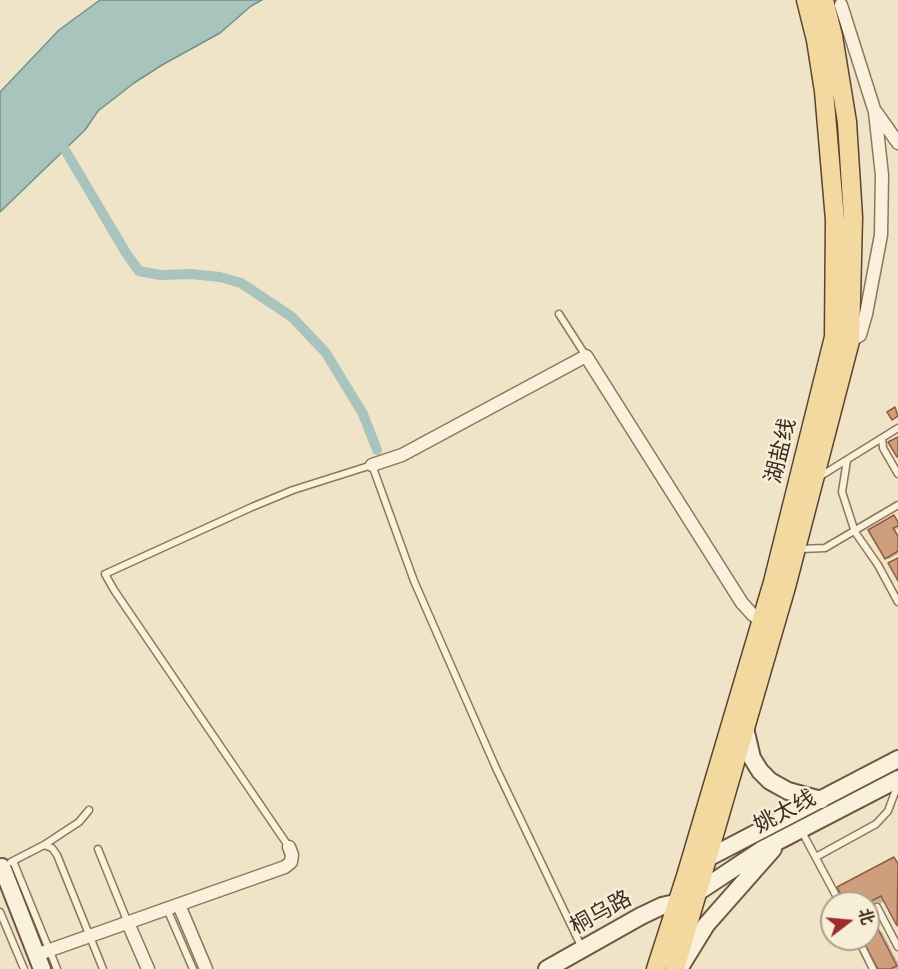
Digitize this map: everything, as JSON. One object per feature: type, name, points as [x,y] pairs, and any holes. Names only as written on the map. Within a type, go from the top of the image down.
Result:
[{"type":"main road","name":"湖盐线","points":[[657,969],[761,621],[834,337],[835,220],[827,118],[816,40],[806,0]]},
{"type":"main road","name":"湖盐线","points":[[677,969],[706,860],[796,549],[850,341],[853,217],[847,122],[833,36],[832,2]]},
{"type":"main road","points":[[745,728],[752,758],[770,781],[788,791],[821,800]]},
{"type":"main road","name":"姚太线","points":[[706,860],[898,759]]},
{"type":"main road","name":"姚太线","points":[[698,892],[763,849],[898,781]]},
{"type":"main road","points":[[677,969],[706,926],[782,839]]},
{"type":"main road","points":[[686,876],[706,860]]},
{"type":"main road","points":[[4,865],[44,964]]},
{"type":"main road","points":[[678,902],[698,892]]},
{"type":"main road","name":"桐乌路","points":[[547,969],[641,916],[662,906],[678,902]]},
{"type":"street","points":[[832,2],[875,112],[882,175],[881,235],[866,314],[860,335],[850,341]]},
{"type":"street","points":[[875,112],[898,142]]},
{"type":"street","points":[[372,465],[402,455],[585,356],[702,550],[742,603],[761,621]]},
{"type":"street","points":[[44,964],[90,936],[285,867],[291,862],[292,855],[289,847]]},
{"type":"street","points":[[173,907],[206,969]]},
{"type":"street","points":[[128,923],[148,969]]},
{"type":"lane","points":[[559,314],[585,356]]},
{"type":"lane","points":[[814,480],[898,428]]},
{"type":"lane","points":[[882,438],[883,448],[898,474]]},
{"type":"lane","points":[[847,460],[842,492],[855,532],[878,566],[898,602]]},
{"type":"lane","points":[[289,847],[105,574],[262,502],[372,465],[414,581],[491,758],[582,949]]},
{"type":"lane","points":[[796,549],[825,548],[898,505]]},
{"type":"lane","points":[[816,857],[876,824],[888,811],[898,781]]},
{"type":"lane","points":[[4,865],[79,822],[89,810]]},
{"type":"lane","points":[[800,830],[834,891]]},
{"type":"lane","points":[[44,844],[52,848],[57,855],[103,969]]},
{"type":"lane","points":[[98,849],[128,923]]},
{"type":"lane","points":[[173,907],[193,969]]},
{"type":"lane","points":[[880,911],[898,947]]},
{"type":"lane","points":[[0,912],[24,969]]},
{"type":"lane","points":[[864,951],[873,969]]},
{"type":"water","points":[[100,0],[262,0],[251,6],[220,33],[162,65],[98,111],[85,130],[0,212],[0,92],[59,30]]},
{"type":"building","points":[[895,407],[898,416],[892,420],[887,412]]},
{"type":"building","points":[[898,437],[898,457],[897,457],[888,442]]},
{"type":"building","points":[[894,515],[898,522],[898,526],[893,528],[898,536],[898,551],[885,559],[868,530]]},
{"type":"building","points":[[898,558],[898,581],[888,563]]},
{"type":"building","points":[[894,857],[898,864],[897,926],[880,897],[880,891],[839,891],[837,887]]},
{"type":"building","points":[[880,933],[897,966],[890,969],[878,969],[868,951],[880,951]]},
{"type":"waterway","points":[[58,138],[139,271],[160,275],[191,274],[220,277],[241,283],[292,317],[326,353],[363,414],[377,450]]}]
